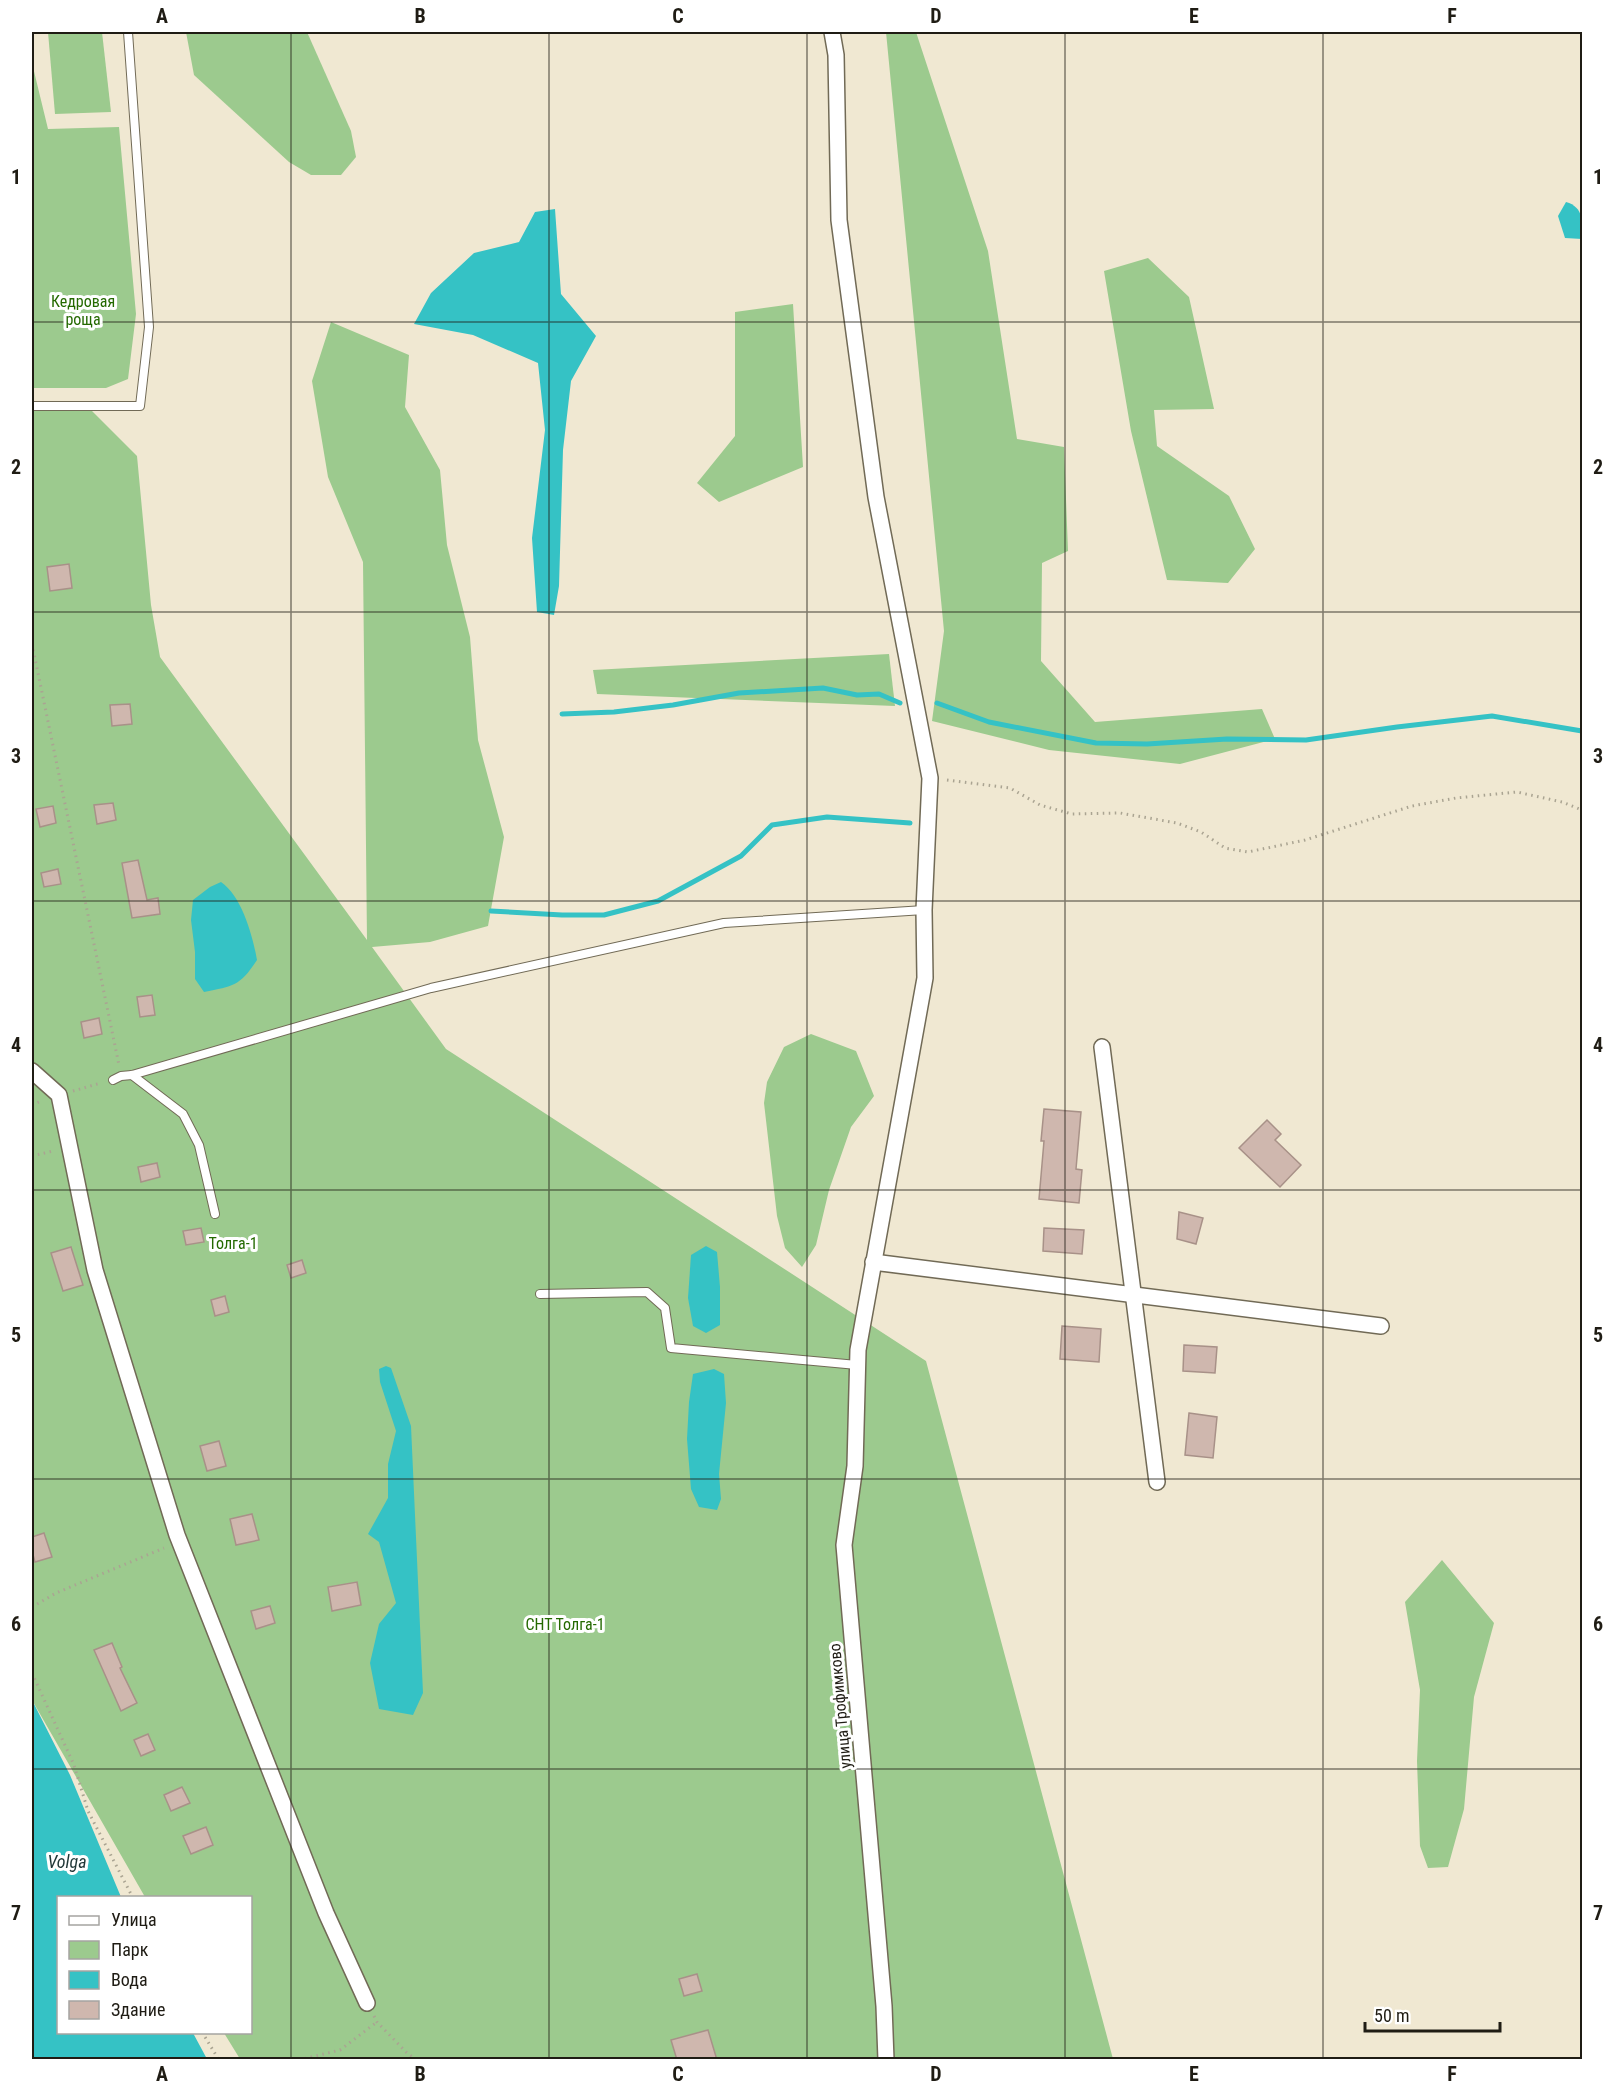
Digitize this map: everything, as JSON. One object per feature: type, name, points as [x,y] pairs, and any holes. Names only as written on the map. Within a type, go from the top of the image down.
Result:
[{"type":"street","name":"улица Трофимково","points":[[832,32],[836,55],[840,231],[876,496],[930,778],[924,910],[925,978],[858,1350],[855,1466],[844,1545],[884,2006],[885,2060]]},
{"type":"street","points":[[1102,1047],[1157,1482]]},
{"type":"street","points":[[32,1071],[58,1095],[95,1270],[180,1542],[326,1913],[367,2003]]},
{"type":"street","points":[[873,1262],[1381,1326]]},
{"type":"lane","points":[[32,406],[140,406],[149,327],[128,32]]},
{"type":"lane","points":[[112,1080],[431,988],[724,923],[924,910]]},
{"type":"lane","points":[[132,1075],[183,1114],[199,1145],[215,1214]]},
{"type":"lane","points":[[540,1294],[647,1292],[665,1308],[671,1348],[857,1365]]},
{"type":"path","points":[[32,644],[122,1076]]},
{"type":"path","points":[[930,778],[1010,788],[1040,805],[1072,814],[1120,813],[1177,823],[1201,832],[1225,848],[1248,852],[1305,840],[1412,806],[1456,798],[1517,792],[1562,802],[1582,810]]},
{"type":"path","points":[[32,1156],[69,1148]]},
{"type":"path","points":[[32,1607],[66,1588],[180,1542]]},
{"type":"path","points":[[32,1672],[74,1765],[88,1810],[132,1896]]},
{"type":"path","points":[[367,2003],[377,2022],[416,2060]]},
{"type":"path","points":[[298,2060],[340,2050],[377,2022]]},
{"type":"path","points":[[203,2034],[219,2060]]},
{"type":"green space","points":[[48,32],[102,32],[111,112],[55,114]]},
{"type":"green space","points":[[186,32],[307,32],[351,131],[356,157],[341,175],[311,175],[289,162],[194,75]]},
{"type":"green space","points":[[886,32],[916,32],[988,251],[1017,439],[1064,447],[1068,551],[1042,563],[1041,661],[1095,722],[1262,709],[1275,739],[1180,764],[1049,750],[932,721],[944,631]]},
{"type":"green space","name":"Кедровая роща","points":[[32,63],[48,129],[119,127],[136,314],[128,379],[106,388],[32,388]]},
{"type":"green space","points":[[1148,258],[1189,297],[1214,409],[1154,410],[1157,446],[1229,496],[1255,549],[1228,583],[1167,580],[1131,431],[1104,271]]},
{"type":"green space","points":[[793,304],[803,467],[719,502],[697,483],[735,436],[735,312]]},
{"type":"green space","name":"СНТ Толга-1","points":[[331,322],[409,355],[405,407],[440,470],[447,545],[470,637],[478,740],[504,837],[488,926],[430,942],[372,947],[446,1049],[926,1361],[1113,2059],[240,2059],[225,2034],[252,2034],[252,1896],[144,1896],[32,1700],[32,410],[87,406],[137,456],[151,605],[160,657],[367,940],[363,562],[328,477],[312,381]]},
{"type":"green space","points":[[889,654],[895,706],[597,694],[593,670]]},
{"type":"green space","points":[[811,1034],[856,1051],[874,1096],[851,1127],[829,1190],[816,1245],[802,1267],[785,1248],[777,1216],[764,1103],[767,1082],[784,1047]]},
{"type":"green space","points":[[1442,1560],[1494,1623],[1474,1697],[1464,1809],[1448,1867],[1428,1868],[1420,1846],[1417,1761],[1420,1690],[1405,1602]]},
{"type":"water","points":[[1566,202],[1572,204],[1581,216],[1582,239],[1565,238],[1558,216]]},
{"type":"water","points":[[555,209],[561,294],[596,336],[571,381],[563,450],[559,586],[554,615],[537,612],[532,538],[545,430],[538,363],[473,335],[414,324],[431,293],[474,253],[519,242],[535,212]]},
{"type":"water","points":[[221,882],[241,907],[253,940],[257,960],[246,975],[235,984],[204,992],[195,979],[195,952],[191,920],[193,900]]},
{"type":"water","points":[[706,1246],[717,1252],[720,1325],[706,1333],[693,1326],[688,1298],[691,1255]]},
{"type":"water","points":[[386,1366],[391,1368],[411,1426],[423,1693],[413,1715],[379,1709],[370,1663],[379,1624],[396,1603],[379,1542],[368,1534],[388,1498],[388,1464],[396,1431],[380,1382],[379,1369]]},
{"type":"water","points":[[714,1369],[724,1374],[726,1403],[719,1474],[721,1499],[717,1510],[699,1507],[691,1489],[687,1439],[693,1374]]},
{"type":"water","name":"Volga","points":[[32,1700],[70,1775],[121,1896],[57,1896],[57,2034],[194,2034],[207,2059],[32,2059]]},
{"type":"building","points":[[69,564],[72,588],[50,591],[47,567]]},
{"type":"building","points":[[130,704],[132,724],[112,726],[110,705]]},
{"type":"building","points":[[113,803],[116,820],[97,824],[94,805]]},
{"type":"building","points":[[53,806],[56,823],[40,827],[36,809]]},
{"type":"building","points":[[138,860],[147,900],[158,898],[160,914],[132,918],[122,863]]},
{"type":"building","points":[[58,869],[61,884],[44,887],[41,873]]},
{"type":"building","points":[[152,995],[155,1015],[140,1017],[137,997]]},
{"type":"building","points":[[99,1018],[102,1034],[84,1038],[81,1022]]},
{"type":"building","points":[[1044,1109],[1081,1112],[1076,1169],[1082,1170],[1079,1203],[1039,1199]]},
{"type":"building","points":[[1267,1120],[1281,1134],[1275,1140],[1301,1165],[1280,1187],[1239,1148]]},
{"type":"building","points":[[157,1163],[160,1177],[141,1182],[138,1167]]},
{"type":"building","points":[[1179,1212],[1203,1218],[1196,1244],[1177,1239]]},
{"type":"building","points":[[201,1228],[204,1242],[186,1245],[183,1231]]},
{"type":"building","points":[[1044,1228],[1084,1230],[1082,1254],[1043,1251]]},
{"type":"building","points":[[71,1247],[83,1285],[63,1291],[51,1253]]},
{"type":"building","points":[[302,1260],[306,1273],[291,1278],[287,1265]]},
{"type":"building","points":[[225,1296],[229,1312],[215,1316],[211,1300]]},
{"type":"building","points":[[1062,1326],[1101,1329],[1099,1362],[1060,1359]]},
{"type":"building","points":[[1184,1345],[1217,1347],[1215,1373],[1183,1371]]},
{"type":"building","points":[[1189,1413],[1217,1417],[1213,1458],[1185,1455]]},
{"type":"building","points":[[219,1441],[226,1466],[207,1471],[200,1446]]},
{"type":"building","points":[[252,1514],[259,1540],[236,1545],[230,1519]]},
{"type":"building","points":[[44,1533],[52,1557],[35,1562],[32,1537]]},
{"type":"building","points":[[357,1582],[361,1605],[332,1611],[328,1587]]},
{"type":"building","points":[[270,1606],[275,1623],[256,1629],[251,1611]]},
{"type":"building","points":[[112,1643],[122,1667],[120,1668],[137,1703],[121,1711],[94,1650]]},
{"type":"building","points":[[148,1734],[155,1750],[141,1756],[134,1740]]},
{"type":"building","points":[[182,1787],[190,1803],[171,1811],[164,1795]]},
{"type":"building","points":[[206,1827],[213,1845],[191,1854],[183,1836]]},
{"type":"building","points":[[697,1974],[702,1991],[684,1996],[679,1979]]},
{"type":"building","points":[[708,2030],[717,2060],[677,2060],[671,2040]]},
{"type":"waterway","points":[[562,714],[614,712],[673,705],[739,693],[823,688],[857,695],[879,694],[900,703]]},
{"type":"waterway","points":[[937,703],[989,722],[1096,743],[1147,744],[1227,739],[1306,740],[1492,716],[1582,731]]},
{"type":"waterway","points":[[491,911],[604,915],[658,901],[741,856],[772,825],[827,817],[910,823]]},
{"type":"park label","name":"Толга-1","points":[[233,1243]]}]
